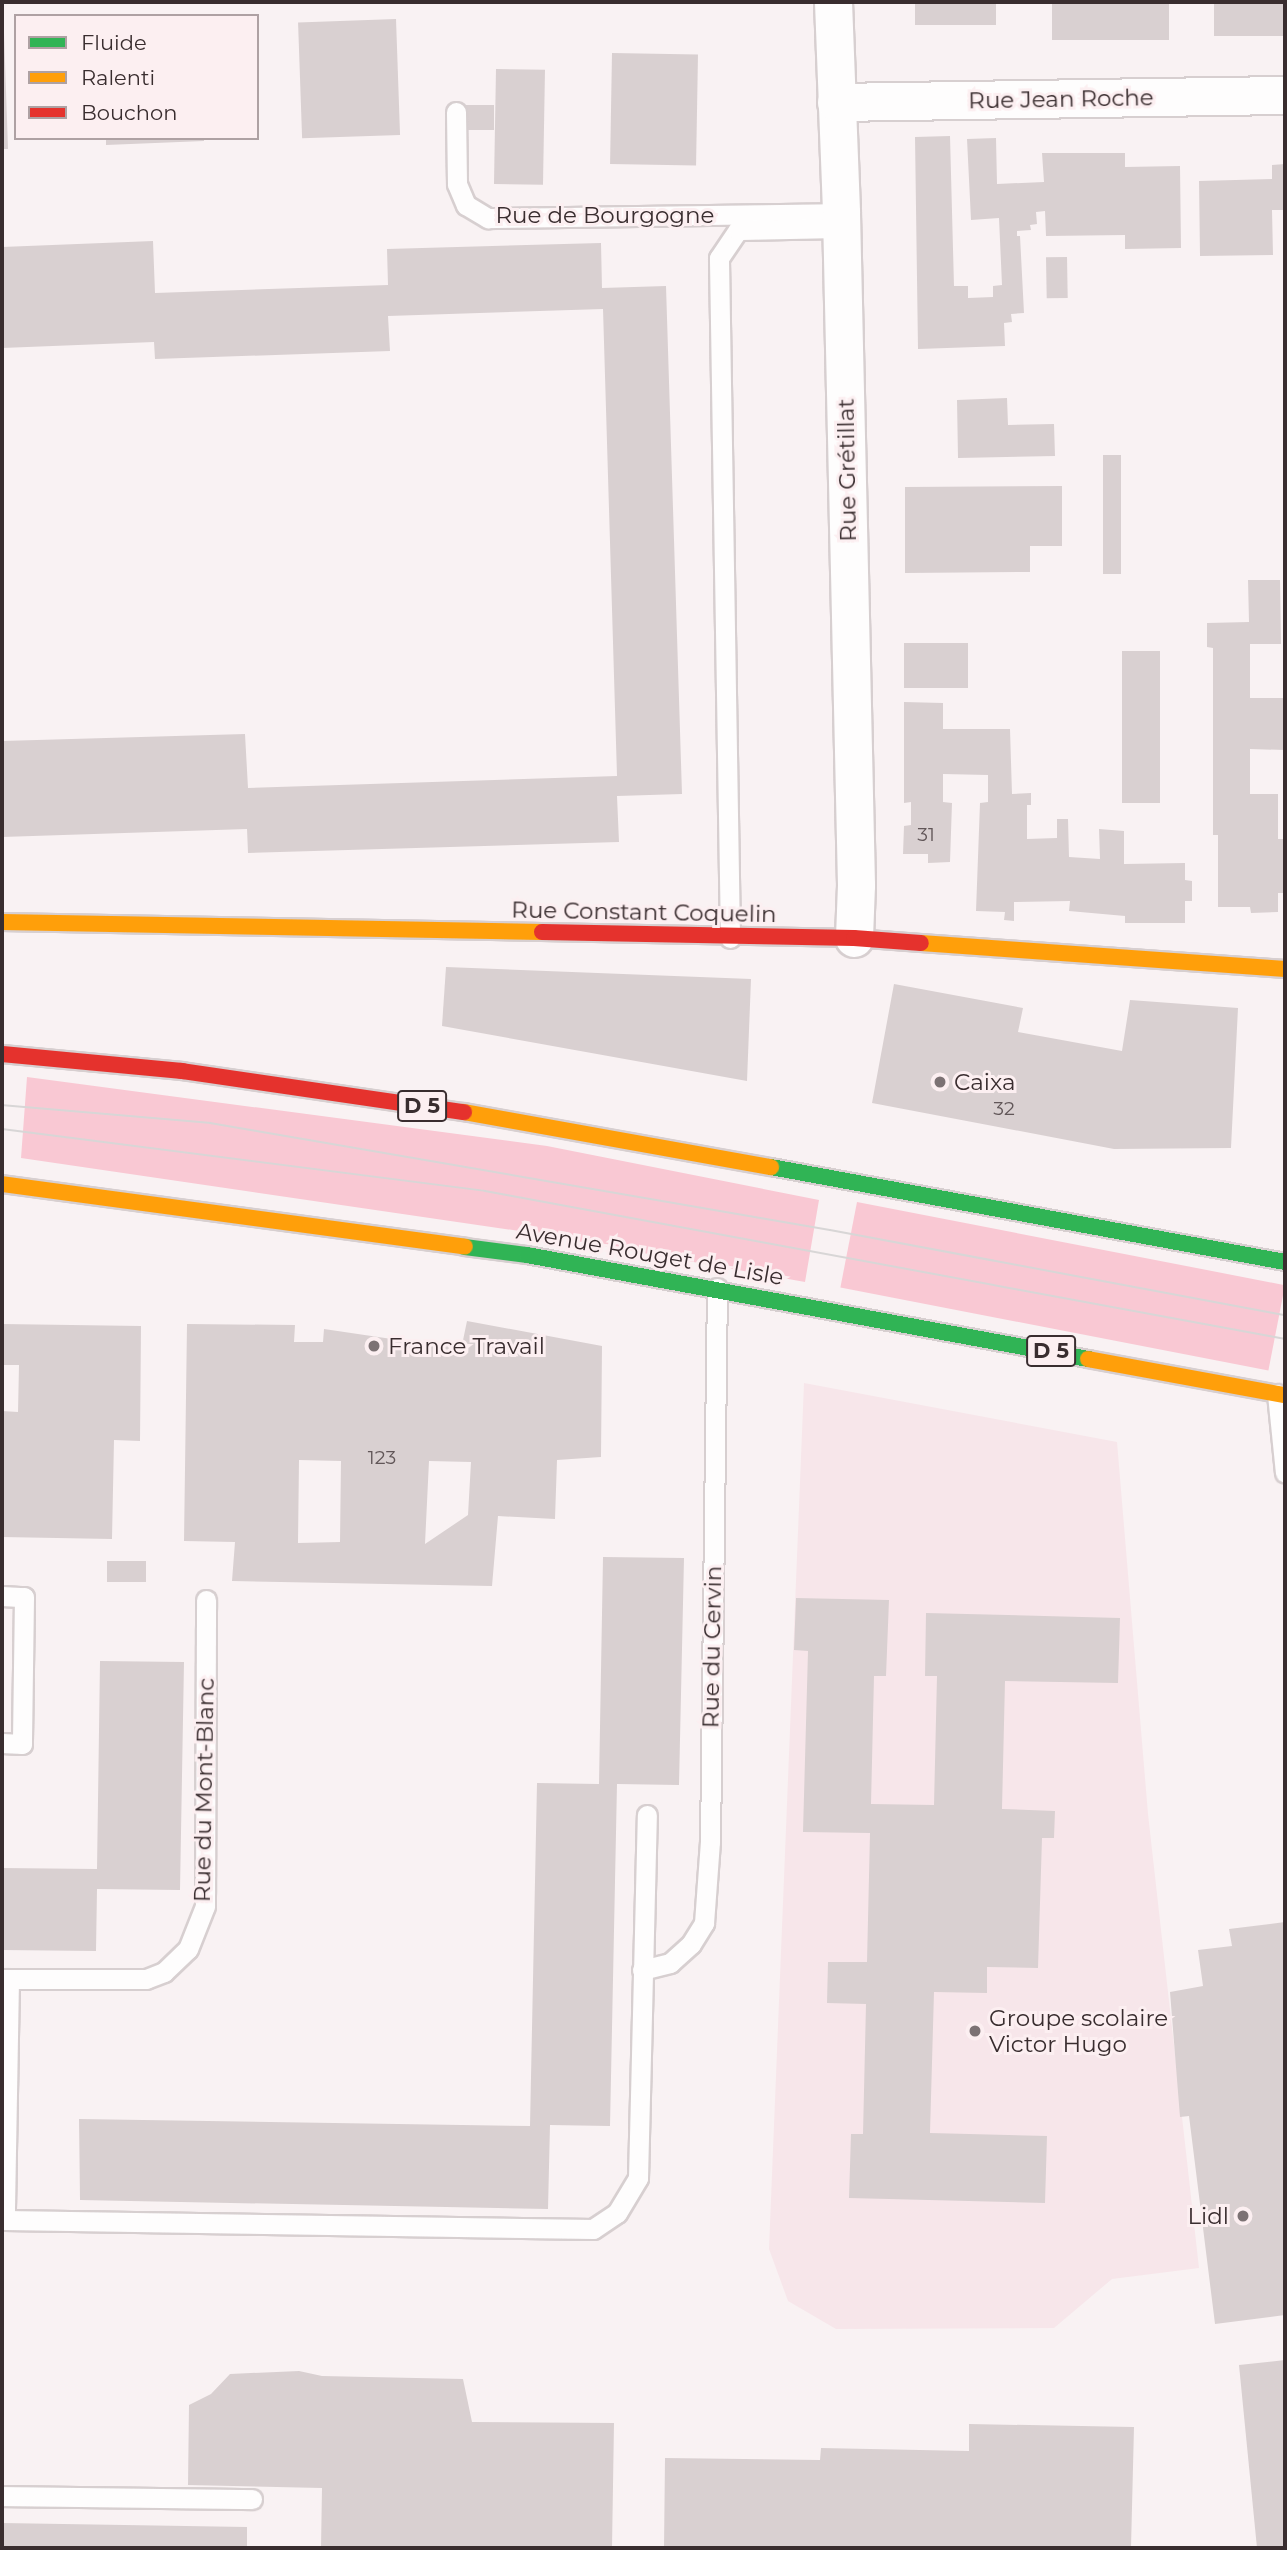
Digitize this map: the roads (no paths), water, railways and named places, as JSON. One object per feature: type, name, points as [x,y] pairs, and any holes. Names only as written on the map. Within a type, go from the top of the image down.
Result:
[{"type":"main road","name":"Rue Constant Coquelin","points":[[2,922],[730,938],[854,938],[1285,969]]},
{"type":"main road","name":"D 5","points":[[2,1054],[182,1071],[516,1120],[840,1177],[1285,1262]]},
{"type":"main road","name":"Avenue Rouget de Lisle","points":[[2,1184],[527,1255],[1281,1394]]},
{"type":"street","name":"Rue Grétillat","points":[[833,2],[841,221],[856,885],[854,938]]},
{"type":"street","name":"Rue Jean Roche","points":[[836,102],[1285,95]]},
{"type":"lane","name":"Rue de Bourgogne","points":[[456,112],[457,184],[466,205],[488,218],[841,221]]},
{"type":"lane","points":[[730,938],[719,258],[738,230],[841,221]]},
{"type":"lane","name":"Rue du Cervin","points":[[642,1970],[670,1963],[691,1944],[704,1923],[710,1842],[717,1288]]},
{"type":"lane","points":[[1281,1394],[1285,1474]]},
{"type":"lane","points":[[2,1596],[24,1597],[22,1744],[2,1743]]},
{"type":"lane","name":"Rue du Mont-Blanc","points":[[5,1979],[146,1979],[164,1972],[188,1949],[205,1906],[206,1600]]},
{"type":"lane","points":[[5,1979],[5,2220],[593,2229],[617,2213],[638,2178],[647,1815]]},
{"type":"lane","points":[[2,2496],[251,2499]]},
{"type":"tram line","points":[[2,1105],[210,1123],[830,1230],[1285,1315]]},
{"type":"tram line","points":[[2,1129],[485,1191],[1285,1339]]},
{"type":"place","name":"Caixa","points":[[940,1082]]},
{"type":"place","name":"France Travail","points":[[374,1346]]},
{"type":"place","name":"Groupe scolaire Victor Hugo","points":[[975,2031]]},
{"type":"place","name":"Lidl","points":[[1243,2216]]}]
